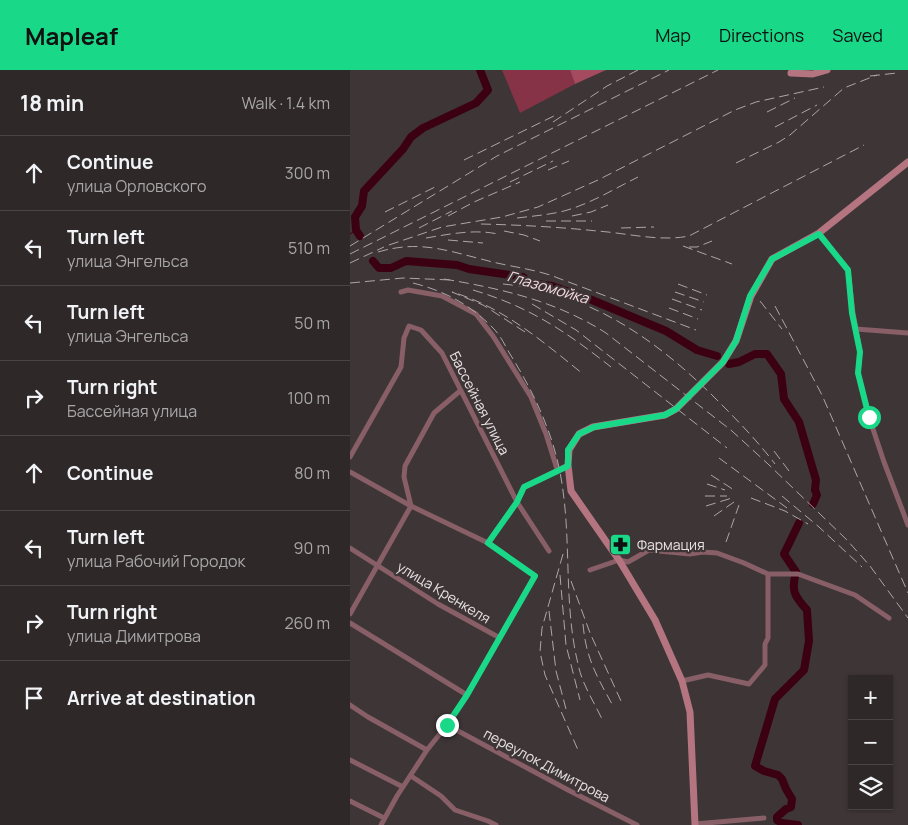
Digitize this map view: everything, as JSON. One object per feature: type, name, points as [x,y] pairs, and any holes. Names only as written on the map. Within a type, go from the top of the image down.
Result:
[{"type":"street","points":[[791,73],[813,74],[827,70]]},
{"type":"street","points":[[764,818],[695,824],[690,712],[682,681],[655,620],[619,560],[571,491],[568,450],[579,434],[594,427],[665,415],[676,409],[723,362],[736,341],[750,296],[772,259],[819,234],[908,162]]},
{"type":"street","points":[[819,234],[848,270],[860,352],[858,373],[869,417],[908,525]]},
{"type":"street","points":[[401,292],[408,290],[442,296],[476,314],[493,336],[531,397],[546,434],[557,469]]},
{"type":"street","name":"Бассейная улица","points":[[350,457],[401,367],[404,338],[410,326],[421,330],[442,353],[517,502],[549,551]]},
{"type":"street","points":[[856,329],[908,333]]},
{"type":"street","points":[[411,506],[404,476],[405,466],[434,413],[460,391]]},
{"type":"street","points":[[488,543],[517,502],[524,487],[557,469],[568,466]]},
{"type":"street","points":[[350,472],[411,506],[488,543],[535,576],[467,695],[427,750],[381,825]]},
{"type":"street","name":"улица Кренкеля","points":[[350,614],[411,506]]},
{"type":"street","name":"улица Кренкеля","points":[[350,548],[378,564],[438,604],[500,638]]},
{"type":"street","points":[[590,570],[619,560],[628,562],[649,550],[690,554],[703,552],[717,554],[744,562],[768,574],[798,574],[855,595],[889,618]]},
{"type":"street","points":[[682,681],[708,675],[749,684],[765,665],[765,644],[768,638],[768,574]]},
{"type":"street","points":[[350,623],[467,695]]},
{"type":"street","points":[[350,705],[427,750]]},
{"type":"street","name":"переулок Димитрова","points":[[447,725],[637,825]]},
{"type":"street","points":[[350,760],[403,787]]},
{"type":"street","points":[[411,776],[441,796],[454,810],[496,825]]},
{"type":"street","points":[[350,801],[384,818]]},
{"type":"shaded area","points":[[502,70],[570,70],[575,84],[520,113]]},
{"type":"shaded area","points":[[570,70],[606,70],[575,84]]},
{"type":"waterway","name":"Глазомойка","points":[[360,236],[356,230],[355,217],[362,206],[364,191],[403,149],[411,137],[423,128],[476,103],[488,90],[480,70]]},
{"type":"waterway","name":"Глазомойка","points":[[350,234],[356,230]]},
{"type":"waterway","name":"Глазомойка","points":[[373,261],[379,268],[391,268],[406,261],[457,265],[469,269],[523,277],[530,283],[552,286],[592,300],[666,331],[697,350],[717,356]]},
{"type":"waterway","name":"Глазомойка","points":[[729,364],[739,362],[755,354],[767,354],[781,374],[784,399],[799,422],[816,480],[815,490],[817,495],[813,504]]},
{"type":"waterway","name":"Глазомойка","points":[[798,825],[782,823],[777,820],[777,817],[791,807],[792,799],[782,779],[778,775],[755,766],[775,699],[804,670],[809,641],[807,610],[799,601],[795,592],[796,572],[784,554],[799,523]]},
{"type":"railway","points":[[553,122],[607,86],[638,70]]},
{"type":"railway","points":[[350,246],[497,156],[669,70]]},
{"type":"railway","points":[[350,254],[718,70]]},
{"type":"railway","points":[[870,76],[897,73]]},
{"type":"railway","points":[[736,163],[790,135],[844,88],[877,75]]},
{"type":"railway","points":[[389,245],[442,227],[502,217],[538,207],[598,180],[735,110],[756,102],[824,87]]},
{"type":"railway","points":[[767,112],[795,98]]},
{"type":"railway","points":[[775,127],[817,105]]},
{"type":"railway","points":[[464,160],[558,114]]},
{"type":"railway","points":[[481,224],[568,228],[655,238],[689,236],[864,145]]},
{"type":"railway","points":[[510,182],[553,161]]},
{"type":"railway","points":[[548,170],[569,161]]},
{"type":"railway","points":[[517,218],[552,214],[574,208],[638,177]]},
{"type":"railway","points":[[448,216],[474,202],[520,182]]},
{"type":"railway","points":[[385,212],[437,186]]},
{"type":"railway","points":[[572,216],[591,212],[608,205]]},
{"type":"railway","points":[[419,228],[452,211]]},
{"type":"railway","points":[[546,221],[592,221]]},
{"type":"railway","points":[[621,228],[654,227]]},
{"type":"railway","points":[[504,231],[540,241]]},
{"type":"railway","points":[[426,238],[471,232],[498,234]]},
{"type":"railway","points":[[448,240],[483,243]]},
{"type":"railway","points":[[689,247],[697,247],[712,241]]},
{"type":"railway","points":[[683,246],[732,264]]},
{"type":"railway","points":[[350,263],[384,247]]},
{"type":"railway","points":[[378,252],[406,247],[432,248],[534,271],[550,275],[696,330]]},
{"type":"railway","points":[[350,283],[403,278],[451,280]]},
{"type":"railway","points":[[444,279],[508,292],[548,304],[568,312],[606,333],[732,431],[768,464],[847,540],[870,566],[908,618]]},
{"type":"railway","points":[[413,283],[436,290],[457,300],[485,320],[501,338],[537,403],[556,454],[563,491],[567,534],[569,599],[578,664],[588,692],[602,719]]},
{"type":"railway","points":[[503,284],[534,289],[563,297],[618,321],[643,337],[691,375],[713,396],[753,437],[775,464]]},
{"type":"railway","points":[[678,284],[707,295]]},
{"type":"railway","points":[[473,290],[530,312],[562,331],[611,367]]},
{"type":"railway","points":[[525,332],[483,305],[452,292],[471,298],[521,326],[583,374]]},
{"type":"railway","points":[[675,292],[704,302]]},
{"type":"railway","points":[[672,299],[702,310]]},
{"type":"railway","points":[[760,301],[782,329]]},
{"type":"railway","points":[[532,304],[576,330],[727,448]]},
{"type":"railway","points":[[775,306],[822,395],[908,593]]},
{"type":"railway","points":[[669,308],[698,319]]},
{"type":"railway","points":[[774,451],[789,471]]},
{"type":"railway","points":[[719,458],[787,508]]},
{"type":"railway","points":[[711,475],[734,490]]},
{"type":"railway","points":[[707,484],[725,490]]},
{"type":"railway","points":[[705,496],[727,496]]},
{"type":"railway","points":[[782,496],[862,567]]},
{"type":"railway","points":[[706,506],[732,498]]},
{"type":"railway","points":[[751,498],[785,511],[808,524]]},
{"type":"railway","points":[[714,516],[734,502]]},
{"type":"railway","points":[[726,542],[739,505]]},
{"type":"railway","points":[[563,554],[542,628],[540,652],[545,675],[578,750]]},
{"type":"railway","points":[[560,575],[566,645],[580,700]]},
{"type":"railway","points":[[571,581],[590,633],[621,701]]},
{"type":"railway","points":[[549,611],[556,671],[566,709]]},
{"type":"railway","points":[[583,624],[589,657],[612,704]]},
{"type":"place","name":"Фармация","points":[[621,544]]},
{"type":"route","points":[[447,725],[467,695],[535,576],[488,543],[517,502],[521,490],[557,469],[568,466],[568,450],[579,434],[594,427],[665,415],[676,409],[723,362],[736,341],[750,296],[772,259],[819,234],[848,270],[852,313],[860,352],[858,373],[869,417]]}]
